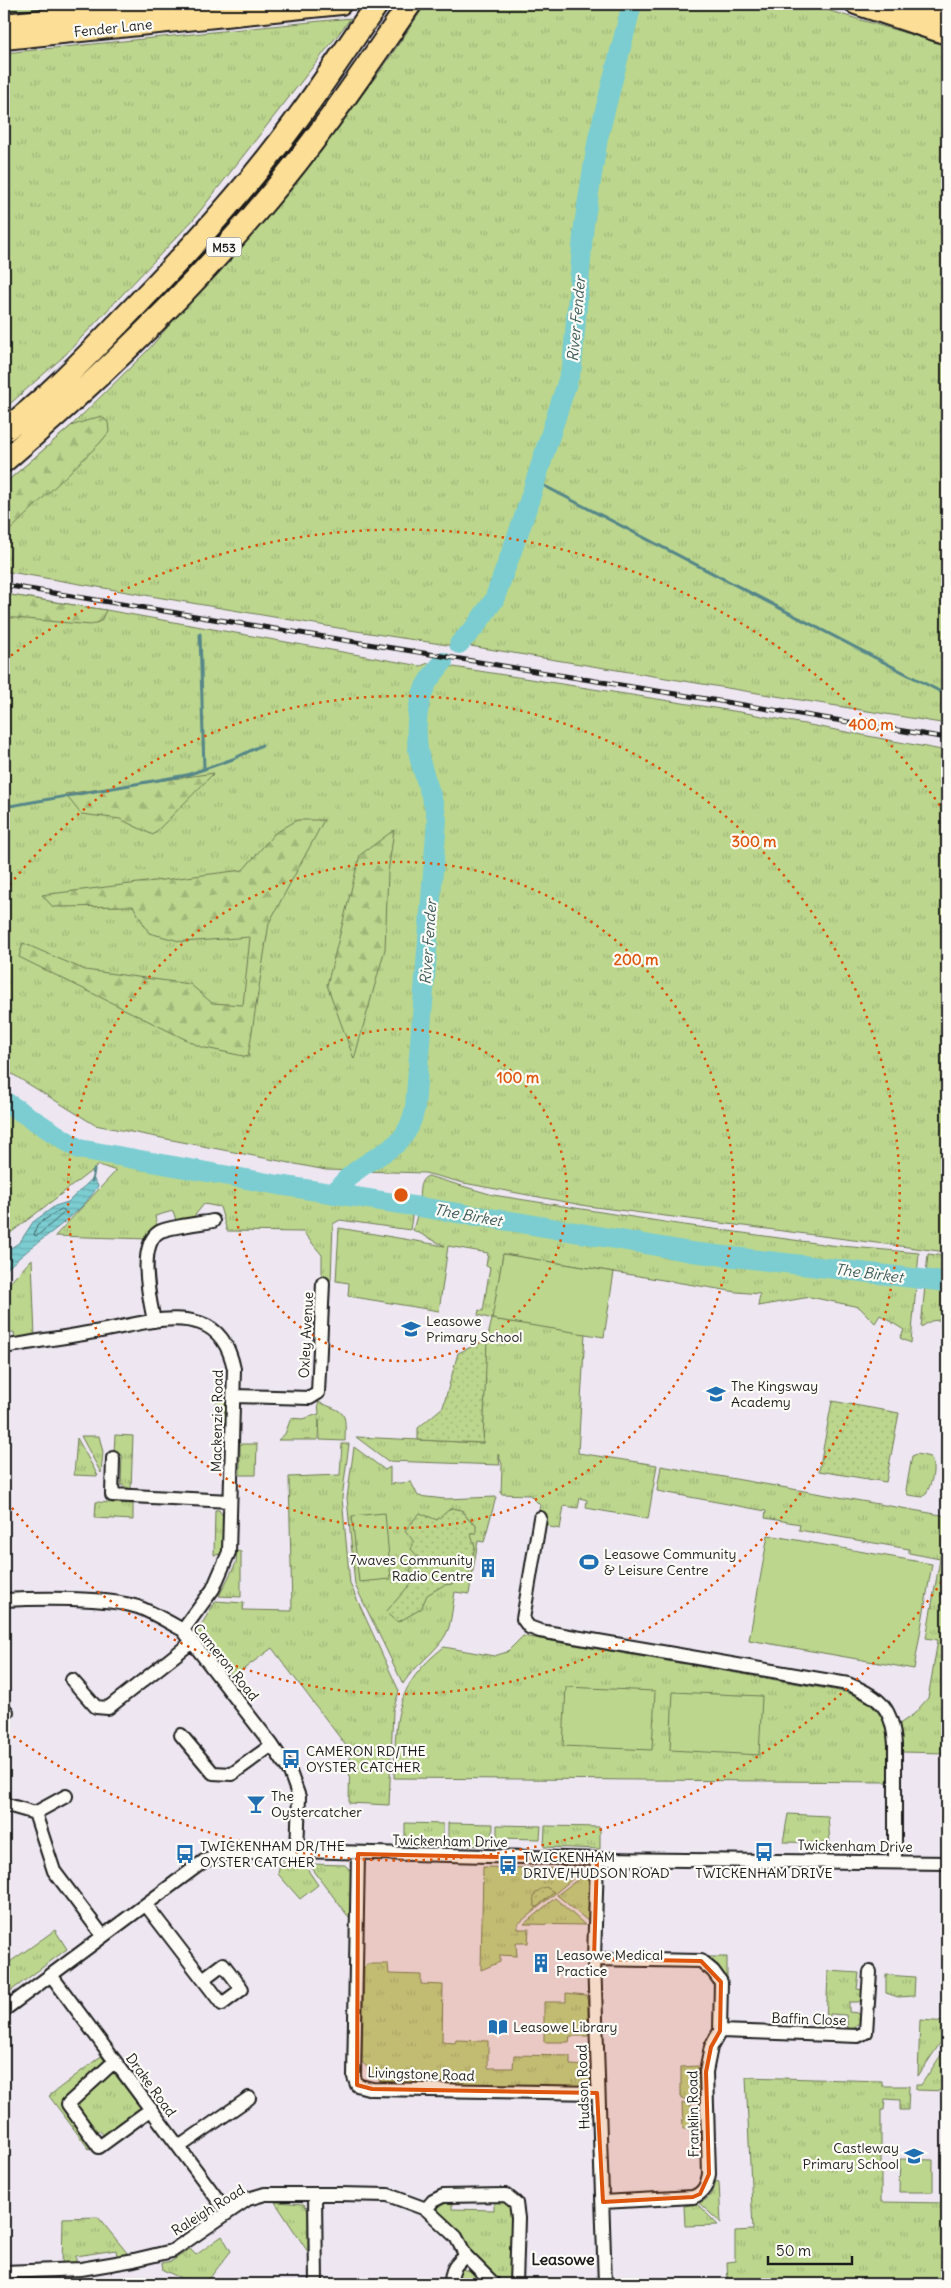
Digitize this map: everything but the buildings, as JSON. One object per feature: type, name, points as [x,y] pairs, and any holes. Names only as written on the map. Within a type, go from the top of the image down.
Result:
[{"type":"highway","name":"M53","points":[[4,431],[21,418],[103,340],[180,261],[254,176],[294,124],[377,4]]},
{"type":"highway","name":"M53","points":[[4,461],[62,411],[194,281],[261,207],[336,110],[410,4]]},
{"type":"main road","name":"Fender Lane","points":[[4,24],[188,4]]},
{"type":"main road","points":[[856,4],[947,34]]},
{"type":"main road","points":[[904,4],[947,18]]},
{"type":"main road","name":"Fender Lane","points":[[4,39],[334,5]]},
{"type":"street","points":[[154,1321],[147,1284],[148,1248],[159,1232],[212,1221]]},
{"type":"street","name":"Oxley Avenue","points":[[234,1396],[310,1398],[318,1393],[323,1283]]},
{"type":"street","name":"Mackenzie Road","points":[[4,1347],[154,1321],[188,1319],[202,1323],[225,1342],[231,1353],[234,1369],[229,1552],[223,1570],[213,1589],[182,1630]]},
{"type":"street","points":[[113,1458],[112,1495],[230,1501]]},
{"type":"street","points":[[540,1518],[523,1619],[529,1627],[540,1631],[848,1684],[870,1693],[886,1708],[894,1728],[895,1745],[895,1861]]},
{"type":"street","name":"Cameron Road","points":[[4,1600],[97,1601],[137,1607],[162,1618],[182,1630],[272,1745],[290,1772],[299,1797],[297,1851]]},
{"type":"street","points":[[72,1680],[96,1707],[108,1708],[192,1642]]},
{"type":"street","points":[[181,1734],[213,1773],[232,1774],[272,1745]]},
{"type":"street","points":[[4,1804],[36,1813],[66,1796]]},
{"type":"street","points":[[36,1813],[54,1871],[103,1936]]},
{"type":"street","name":"Twickenham Drive","points":[[4,2010],[204,1862],[225,1854],[297,1851],[597,1859],[947,1863]]},
{"type":"street","name":"Livingstone Road","points":[[358,1854],[354,2077],[357,2085],[363,2089],[597,2093]]},
{"type":"street","name":"Hudson Road","points":[[597,1859],[594,1959],[597,2093],[605,2284]]},
{"type":"street","points":[[146,1905],[203,1979]]},
{"type":"street","name":"Franklin Road","points":[[594,1959],[701,1961],[708,1965],[721,1982],[720,2031],[711,2047],[706,2072],[710,2174],[707,2184],[700,2194],[685,2198],[603,2202]]},
{"type":"street","name":"Baffin Close","points":[[720,2031],[858,2036],[866,2032],[868,2022],[870,1972]]},
{"type":"street","name":"Drake Road","points":[[51,1975],[227,2212]]},
{"type":"street","points":[[115,2061],[68,2104],[99,2147],[151,2109]]},
{"type":"street","points":[[179,2147],[248,2098]]},
{"type":"street","name":"Raleigh Road","points":[[4,2272],[81,2270],[172,2251],[248,2199],[265,2194],[388,2195],[426,2209],[456,2237],[466,2256],[494,2284]]},
{"type":"street","points":[[315,2194],[316,2284]]},
{"type":"street","points":[[426,2209],[432,2201],[443,2196],[506,2195],[516,2203],[518,2218],[516,2284]]},
{"type":"street","points":[[450,2284],[451,2272],[457,2263],[466,2256]]},
{"type":"highlighted area","points":[[358,1854],[597,1859],[594,1959],[701,1961],[721,1982],[720,2031],[711,2047],[706,2072],[709,2174],[700,2194],[693,2197],[603,2202],[597,2093],[372,2089],[357,2085]]},
{"type":"green space","points":[[4,4],[107,4],[4,15]]},
{"type":"green space","points":[[628,4],[587,169],[578,235],[566,367],[545,438],[492,598],[454,646],[4,571],[4,484],[71,426],[148,350],[326,142],[384,66],[425,5]]},
{"type":"green space","points":[[638,4],[806,4],[947,45],[947,724],[464,645],[502,592],[568,395],[577,345],[591,203],[607,124]]},
{"type":"green space","points":[[351,18],[193,220],[63,357],[4,409],[4,53]]},
{"type":"green space","points":[[101,416],[108,422],[109,432],[4,536],[4,484],[71,426]]},
{"type":"green space","points":[[4,594],[106,610],[421,666],[428,663],[746,713],[947,751],[947,1252],[587,1206],[464,1183],[425,1173],[326,1170],[95,1125],[4,1069]]},
{"type":"green space","points":[[4,594],[106,610],[101,621],[91,625],[4,617]]},
{"type":"green space","points":[[214,773],[153,835],[120,819],[81,814],[65,794]]},
{"type":"green space","points":[[297,820],[324,820],[269,923],[248,1057],[201,1047],[19,957],[23,943],[85,970],[190,984],[212,1003],[243,1005],[250,937],[183,942],[149,933],[133,906],[53,907],[42,895],[243,870],[274,834]]},
{"type":"green space","points":[[394,830],[388,873],[385,949],[354,1059],[327,985],[360,855]]},
{"type":"green space","points":[[4,1108],[77,1152],[413,1210],[410,1230],[340,1220],[333,1224],[331,1280],[322,1280],[322,1255],[303,1232],[227,1231],[220,1207],[204,1204],[192,1219],[176,1220],[173,1211],[155,1216],[157,1225],[148,1239],[55,1236],[116,1171],[99,1165],[4,1238]]},
{"type":"green space","points":[[428,1176],[493,1195],[677,1224],[830,1245],[919,1253],[911,1343],[900,1338],[904,1330],[880,1315],[875,1323],[859,1307],[810,1297],[758,1306],[760,1294],[737,1292],[503,1254],[493,1319],[585,1333],[578,1453],[657,1465],[648,1519],[586,1508],[587,1500],[580,1498],[578,1508],[564,1506],[560,1529],[550,1527],[546,1523],[545,1513],[539,1511],[540,1505],[530,1495],[501,1494],[502,1464],[498,1454],[500,1465],[388,1461],[356,1437],[483,1443],[486,1345],[492,1319],[478,1315],[479,1310],[483,1311],[490,1267],[486,1266],[488,1253],[448,1246],[439,1311],[348,1296],[349,1283],[336,1281],[339,1228],[445,1246],[413,1230],[418,1212],[509,1221],[419,1202],[420,1187]],"holes":[[[552,1227],[788,1264],[691,1252]]]},
{"type":"green space","points":[[503,1254],[614,1272],[604,1337],[492,1319]]},
{"type":"green space","points":[[928,1254],[947,1256],[947,1319],[931,1321],[921,1327]]},
{"type":"green space","points":[[32,1259],[35,1338],[15,1341],[14,1332],[4,1333],[4,1289]]},
{"type":"green space","points":[[487,1340],[483,1443],[418,1440],[418,1428],[443,1407],[458,1353]]},
{"type":"green space","points":[[217,1394],[226,1394],[224,1444],[216,1444]]},
{"type":"green space","points":[[832,1401],[899,1413],[886,1482],[819,1471]]},
{"type":"green space","points":[[318,1402],[334,1408],[342,1414],[345,1423],[345,1441],[320,1440],[319,1420],[318,1440],[278,1440],[285,1434],[291,1418],[302,1419],[319,1414]]},
{"type":"green space","points":[[115,1435],[133,1436],[131,1489],[121,1485],[122,1455],[114,1453]]},
{"type":"green space","points":[[81,1436],[99,1436],[103,1452],[101,1473]]},
{"type":"green space","points":[[77,1438],[98,1476],[74,1475]]},
{"type":"green space","points":[[240,1444],[257,1444],[256,1475],[240,1475]]},
{"type":"green space","points":[[342,1444],[349,1444],[342,1498],[350,1584],[399,1691],[393,1710],[389,1805],[349,1803],[350,1751],[272,1648],[233,1677],[198,1630],[216,1601],[244,1603],[243,1610],[292,1611],[289,1477],[340,1475]]},
{"type":"green space","points":[[354,1447],[385,1470],[390,1467],[390,1484],[411,1482],[418,1496],[445,1499],[496,1497],[484,1542],[478,1541],[469,1594],[455,1592],[446,1635],[403,1684],[355,1585],[347,1498]]},
{"type":"green space","points":[[917,1454],[930,1457],[933,1466],[931,1483],[923,1497],[908,1495],[906,1490],[912,1456]]},
{"type":"green space","points":[[661,1466],[947,1516],[947,1753],[901,1752],[898,1725],[914,1714],[928,1698],[938,1640],[926,1638],[940,1559],[909,1553],[909,1549],[799,1530],[800,1524],[765,1518],[766,1511],[657,1491]]},
{"type":"green space","points":[[96,1502],[133,1504],[133,1520],[95,1518]]},
{"type":"green space","points":[[451,1508],[462,1510],[468,1519],[476,1524],[476,1533],[470,1533],[475,1546],[469,1574],[458,1580],[452,1579],[452,1584],[444,1585],[427,1595],[421,1609],[398,1622],[386,1612],[413,1581],[410,1570],[420,1559],[411,1549],[414,1542],[405,1530],[420,1513],[437,1520]]},
{"type":"green space","points":[[215,1510],[219,1510],[223,1516],[222,1554],[214,1555]]},
{"type":"green space","points":[[385,1513],[391,1579],[359,1582],[352,1516]]},
{"type":"green space","points":[[768,1535],[932,1564],[914,1669],[749,1640]]},
{"type":"green space","points":[[237,1551],[241,1552],[241,1597],[219,1596],[236,1563]]},
{"type":"green space","points":[[523,1636],[845,1692],[873,1707],[881,1716],[888,1738],[888,1782],[394,1778],[395,1738],[401,1705],[406,1690],[427,1662],[444,1647],[494,1656],[507,1652]]},
{"type":"green space","points":[[566,1687],[655,1691],[652,1750],[563,1746]]},
{"type":"green space","points":[[673,1692],[762,1696],[759,1755],[670,1750]]},
{"type":"green space","points":[[788,1814],[828,1816],[830,1843],[783,1842]]},
{"type":"green space","points":[[405,1823],[443,1824],[443,1844],[405,1844]]},
{"type":"green space","points":[[448,1823],[493,1824],[492,1846],[448,1845]]},
{"type":"green space","points":[[497,1825],[541,1826],[540,1839],[497,1838]]},
{"type":"green space","points":[[545,1826],[600,1827],[600,1849],[544,1847]]},
{"type":"green space","points":[[280,1863],[303,1863],[318,1885],[300,1899],[278,1874]]},
{"type":"green space","points":[[309,1864],[345,1865],[351,1871],[350,1919]]},
{"type":"green space","points":[[483,1867],[581,1869],[581,1872],[518,1924],[518,1929],[529,1929],[528,1943],[516,1943],[517,1956],[500,1955],[500,1962],[481,1970]]},
{"type":"green space","points":[[589,1876],[589,1922],[557,1895],[581,1877]]},
{"type":"green space","points":[[546,1887],[554,1892],[536,1908],[534,1904],[535,1894]]},
{"type":"green space","points":[[555,1898],[585,1925],[524,1924]]},
{"type":"green space","points":[[55,1930],[67,1949],[4,1996],[4,1971],[7,1964]]},
{"type":"green space","points":[[707,1957],[727,1957],[727,1979],[713,1961]]},
{"type":"green space","points":[[367,1964],[388,1964],[389,1974],[421,1975],[421,1984],[443,1985],[442,2042],[455,2043],[456,2040],[488,2041],[488,2068],[513,2068],[514,2055],[570,2056],[570,2065],[589,2066],[590,2080],[588,2086],[382,2083],[362,2062],[364,1967]]},
{"type":"green space","points":[[828,1971],[859,1973],[857,1989],[863,1990],[863,1999],[858,2002],[849,2002],[849,2012],[858,2013],[862,2018],[855,2028],[848,2029],[846,2015],[830,2014],[829,2025],[826,2025]]},
{"type":"green space","points":[[886,1975],[915,1977],[914,1996],[898,1997],[886,1993]]},
{"type":"green space","points":[[566,1993],[586,1995],[588,2002],[588,2036],[570,2036],[569,2042],[544,2042],[544,2002],[566,2002]]},
{"type":"green space","points":[[920,2020],[947,2022],[947,2033],[918,2076]]},
{"type":"green space","points":[[947,2046],[947,2091],[916,2090],[916,2085],[921,2085]]},
{"type":"green space","points":[[101,2056],[142,2110],[106,2138],[99,2130],[88,2139],[93,2146],[89,2149],[49,2096]]},
{"type":"green space","points":[[698,2066],[698,2099],[681,2099],[681,2067]]},
{"type":"green space","points":[[746,2077],[882,2081],[882,2086],[909,2086],[908,2110],[900,2110],[900,2100],[885,2099],[884,2110],[881,2110],[881,2202],[947,2203],[947,2284],[728,2284],[727,2262],[735,2261],[735,2231],[753,2230]]},
{"type":"green space","points":[[682,2103],[691,2103],[691,2125],[700,2125],[700,2129],[683,2129]]},
{"type":"green space","points":[[900,2159],[933,2160],[933,2192],[899,2192]]},
{"type":"green space","points":[[716,2181],[719,2182],[721,2223],[699,2203],[710,2195]]},
{"type":"green space","points":[[452,2199],[452,2209],[494,2210],[494,2201],[503,2201],[510,2208],[513,2216],[510,2284],[501,2283],[487,2273],[461,2234],[439,2213],[437,2209],[439,2204]]},
{"type":"green space","points":[[275,2202],[304,2204],[308,2211],[308,2252]]},
{"type":"green space","points":[[697,2204],[718,2225],[685,2226],[684,2206]]},
{"type":"green space","points":[[98,2217],[128,2254],[117,2256],[116,2250],[76,2256],[76,2264],[62,2266],[63,2218]]},
{"type":"green space","points":[[222,2236],[231,2251],[205,2284],[194,2284],[163,2270],[162,2263],[172,2261],[190,2249],[196,2255]]},
{"type":"green space","points":[[461,2269],[470,2271],[481,2284],[458,2284],[458,2274]]},
{"type":"water","points":[[93,1178],[98,1186],[89,1199],[66,1221],[27,1251],[4,1272],[4,1247],[11,1248],[20,1242],[33,1222],[55,1206],[68,1202]]},
{"type":"waterway","name":"River Fender","points":[[459,644],[475,627],[494,600],[523,520],[572,367],[584,224],[598,138],[632,4]]},
{"type":"waterway","points":[[535,481],[947,695]]},
{"type":"waterway","points":[[200,634],[204,769]]},
{"type":"waterway","name":"River Fender","points":[[333,1194],[352,1174],[399,1141],[406,1133],[415,1108],[437,820],[420,760],[417,724],[419,705],[425,687],[443,662]]},
{"type":"waterway","points":[[4,807],[187,775],[233,759],[262,745]]},
{"type":"waterway","name":"The Birket","points":[[4,1101],[79,1149],[279,1185],[516,1222],[691,1252],[947,1282]]},
{"type":"waterway","points":[[92,1181],[94,1170]]},
{"type":"railway","points":[[4,585],[947,738]]},
{"type":"place","name":"Leasowe Primary School","points":[[411,1329]]},
{"type":"place","name":"The Kingsway Academy","points":[[716,1394]]},
{"type":"place","name":"Leasowe Community & Leisure Centre","points":[[589,1562]]},
{"type":"place","name":"7waves Community Radio Centre","points":[[488,1568]]},
{"type":"place","name":"CAMERON RD/THE OYSTER CATCHER","points":[[291,1759]]},
{"type":"place","name":"The Oystercatcher","points":[[256,1804]]},
{"type":"place","name":"TWICKENHAM DRIVE","points":[[764,1852]]},
{"type":"place","name":"TWICKENHAM DR/THE OYSTER CATCHER","points":[[185,1854]]},
{"type":"place","name":"TWICKENHAM DRIVE/HUDSON ROAD","points":[[508,1865]]},
{"type":"place","name":"Leasowe Medical Practice","points":[[541,1963]]},
{"type":"place","name":"Leasowe Library","points":[[498,2027]]},
{"type":"place","name":"Castleway Primary School","points":[[914,2156]]},
{"type":"district","name":"Leasowe","points":[[563,2259]]}]
